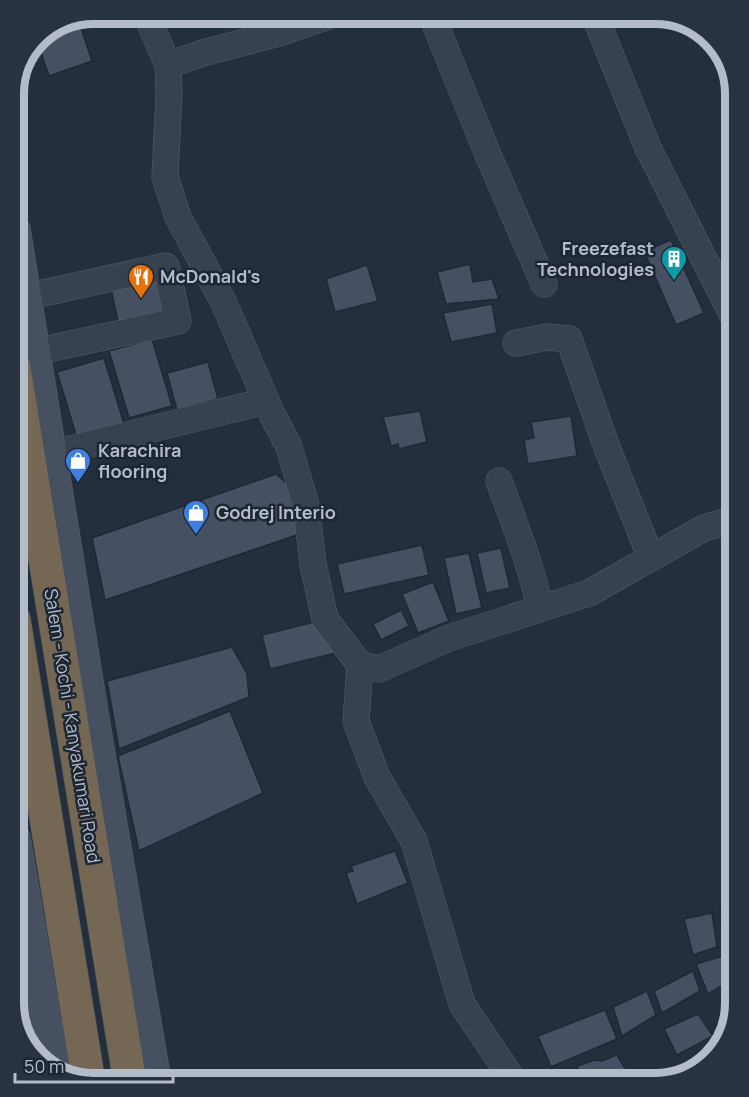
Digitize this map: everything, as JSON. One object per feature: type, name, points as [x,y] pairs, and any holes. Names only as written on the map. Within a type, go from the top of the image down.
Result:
[{"type":"highway","name":"Salem - Kochi - Kanyakumari Road","points":[[24,360],[61,656],[128,1073]]},
{"type":"highway","points":[[24,663],[61,656]]},
{"type":"highway","points":[[24,682],[87,1073]]},
{"type":"street","points":[[150,24],[168,65],[169,95],[165,177],[178,217],[223,302],[266,401],[289,447],[306,505],[313,564],[325,619],[360,665],[379,669],[449,638],[589,593],[704,528],[725,522]]},
{"type":"street","points":[[168,65],[305,24]]},
{"type":"street","points":[[435,24],[489,158],[544,284]]},
{"type":"street","points":[[598,24],[648,148],[725,300]]},
{"type":"street","points":[[24,360],[178,321],[166,266],[25,297]]},
{"type":"street","points":[[24,291],[24,360],[50,454],[94,733],[153,1073]]},
{"type":"street","points":[[516,343],[548,337],[569,339],[606,445],[651,558]]},
{"type":"street","points":[[50,454],[266,401]]},
{"type":"street","points":[[499,481],[535,582],[540,608]]},
{"type":"street","points":[[360,665],[356,721],[376,777],[414,842],[462,1004],[508,1073]]},
{"type":"street","points":[[24,907],[45,1050],[82,1040]]},
{"type":"building","points":[[80,25],[92,61],[49,76],[40,50],[55,36]]},
{"type":"building","name":"Freezefast Technologies","points":[[671,240],[704,313],[676,325],[644,251]]},
{"type":"building","points":[[470,264],[473,282],[492,279],[499,299],[446,304],[437,272]]},
{"type":"building","points":[[367,265],[378,301],[335,312],[326,279]]},
{"type":"building","name":"McDonald's","points":[[162,273],[171,316],[119,326],[110,284]]},
{"type":"building","points":[[492,304],[497,333],[451,342],[443,313]]},
{"type":"building","points":[[152,339],[172,406],[129,418],[109,351]]},
{"type":"building","points":[[104,358],[124,424],[77,438],[57,372]]},
{"type":"building","points":[[208,362],[218,399],[177,410],[167,373]]},
{"type":"building","points":[[420,411],[427,442],[399,449],[398,444],[391,446],[383,417]]},
{"type":"building","points":[[571,416],[577,456],[528,464],[524,440],[534,438],[531,422]]},
{"type":"building","name":"Godrej Interio","points":[[276,474],[296,491],[300,534],[105,600],[92,538]]},
{"type":"building","points":[[422,545],[429,575],[344,594],[337,564]]},
{"type":"building","points":[[501,548],[510,588],[486,593],[477,553]]},
{"type":"building","points":[[469,553],[482,608],[456,614],[444,558]]},
{"type":"building","points":[[433,582],[449,621],[418,633],[402,594]]},
{"type":"building","points":[[401,610],[409,626],[381,640],[373,624]]},
{"type":"building","points":[[314,622],[336,653],[270,669],[262,635]]},
{"type":"building","points":[[232,647],[247,674],[249,697],[119,749],[107,681]]},
{"type":"building","points":[[230,711],[263,793],[139,851],[118,756]]},
{"type":"building","points":[[395,851],[408,883],[357,904],[346,873],[353,871],[351,866]]},
{"type":"building","points":[[725,907],[724,940],[720,908]]},
{"type":"building","points":[[712,913],[717,947],[693,955],[684,919]]},
{"type":"building","points":[[723,956],[725,984],[708,994],[696,964]]},
{"type":"building","points":[[693,971],[700,991],[662,1013],[654,991]]},
{"type":"building","points":[[647,991],[656,1015],[622,1036],[613,1007]]},
{"type":"building","points":[[605,1010],[617,1039],[551,1067],[538,1036]]},
{"type":"building","points":[[698,1014],[713,1036],[677,1055],[664,1029]]},
{"type":"building","points":[[617,1055],[627,1072],[639,1071],[640,1073],[580,1073],[577,1066],[595,1060],[602,1061]]},
{"type":"place","name":"Freezefast Technologies","points":[[674,282]]},
{"type":"place","name":"McDonald's","points":[[141,300]]},
{"type":"place","name":"Karachira flooring","points":[[78,484]]},
{"type":"place","name":"Godrej Interio","points":[[196,536]]}]
